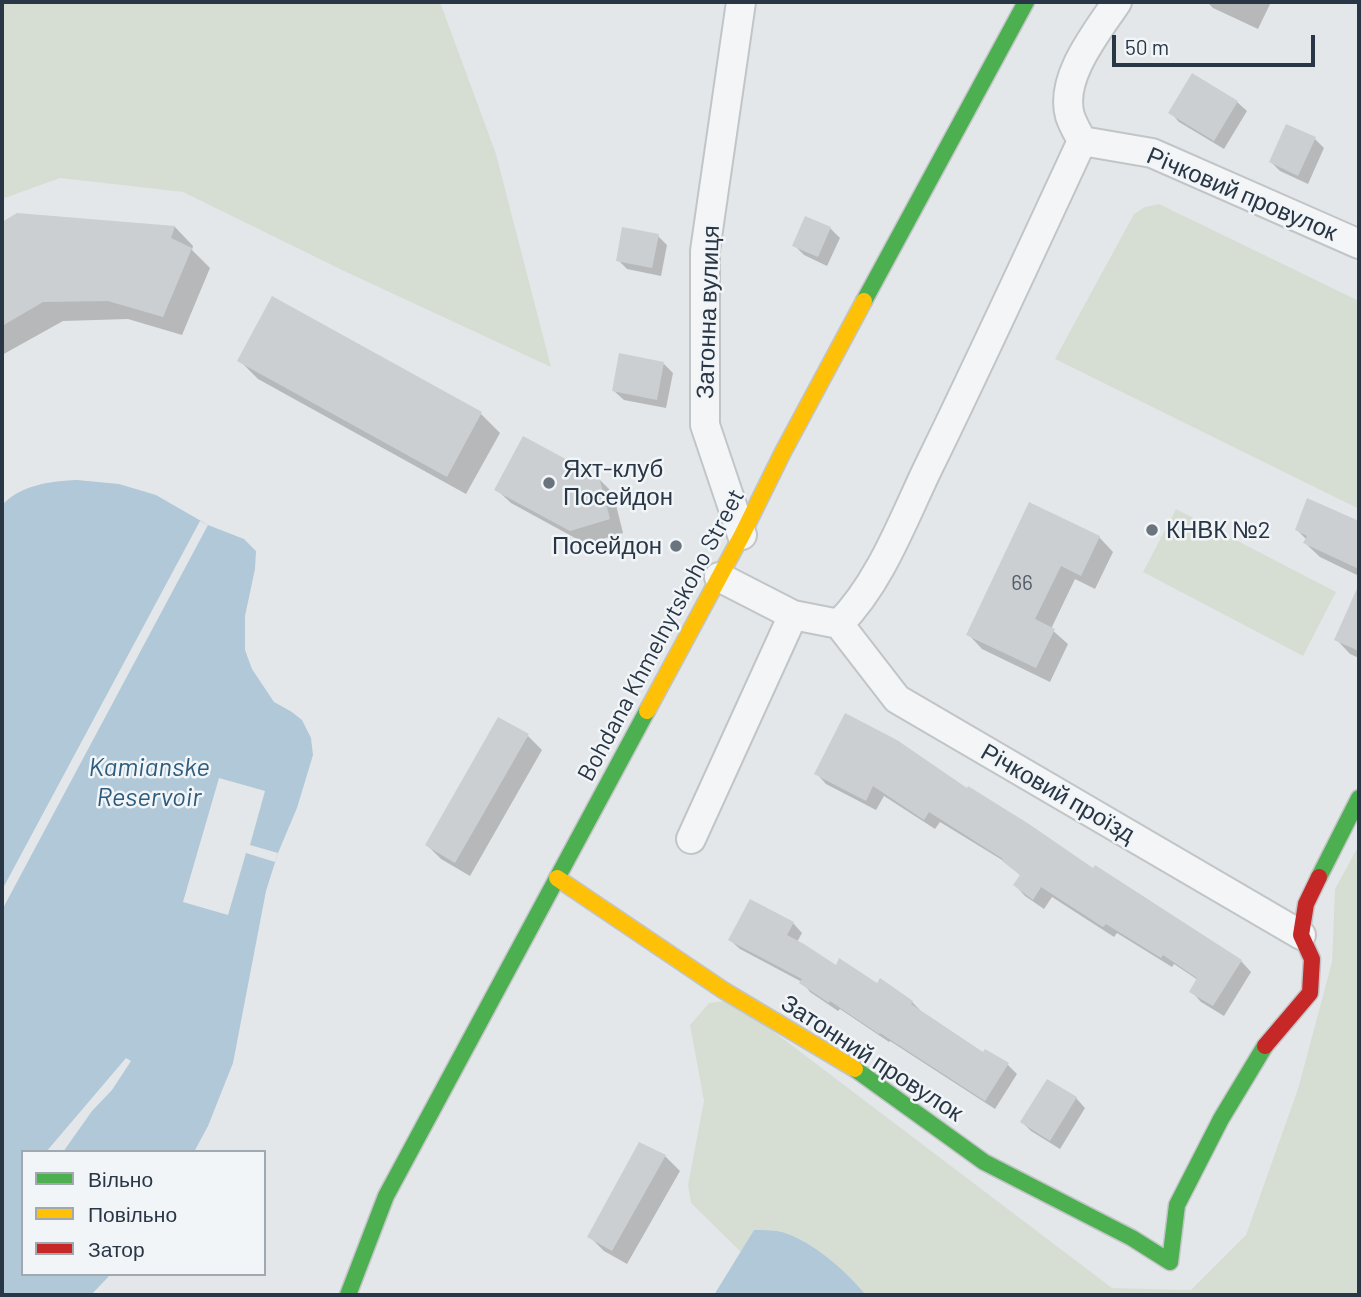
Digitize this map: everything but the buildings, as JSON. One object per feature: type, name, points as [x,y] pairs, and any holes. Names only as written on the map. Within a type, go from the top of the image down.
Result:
[{"type":"main road","name":"Bohdana Khmelnytskoho Street","points":[[348,1295],[386,1196],[1026,2]]},
{"type":"main road","points":[[1301,935],[1306,904],[1359,798]]},
{"type":"main road","name":"Затонний провулок","points":[[557,878],[723,990],[865,1075],[984,1162],[1132,1238],[1170,1262],[1177,1205],[1221,1119],[1266,1045],[1310,993],[1312,958],[1301,935]]},
{"type":"street","name":"Затонна вулиця","points":[[741,2],[705,251],[705,425],[742,535]]},
{"type":"street","points":[[719,577],[793,615],[839,624],[852,611],[879,570],[967,389],[1082,141],[1070,115],[1068,93],[1075,69],[1116,2]]},
{"type":"street","name":"Річковий провулок","points":[[1082,141],[1152,153],[1359,244]]},
{"type":"street","points":[[691,839],[793,615]]},
{"type":"street","name":"Річковий проїзд","points":[[839,624],[897,699],[1301,935]]},
{"type":"shaded area","points":[[2,2],[440,2],[496,154],[551,367],[344,271],[183,192],[60,178],[2,199]]},
{"type":"shaded area","points":[[1159,204],[1359,301],[1359,509],[1055,359],[1134,214],[1145,207]]},
{"type":"shaded area","points":[[1176,509],[1336,592],[1303,656],[1143,572]]},
{"type":"shaded area","points":[[1359,845],[1359,1295],[866,1295],[828,1258],[806,1243],[782,1232],[754,1230],[741,1252],[691,1203],[688,1185],[704,1101],[690,1025],[709,1003],[732,1000],[1112,1288],[1191,1290],[1246,1235],[1298,1089],[1332,962],[1335,889]]},
{"type":"water","name":"Kamianske Reservoir","points":[[77,480],[119,484],[156,495],[208,525],[244,539],[256,551],[245,616],[245,650],[252,669],[274,702],[302,720],[311,738],[313,755],[297,808],[266,891],[233,1063],[208,1126],[195,1150],[21,1150],[21,1276],[109,1276],[91,1295],[2,1295],[2,505],[18,493],[47,483]]},
{"type":"water","points":[[754,1230],[782,1232],[806,1243],[839,1267],[866,1295],[714,1295]]},
{"type":"pier","points":[[200,521],[208,525],[2,910],[2,890]]},
{"type":"pier","points":[[219,778],[265,791],[250,845],[278,853],[275,862],[246,853],[228,915],[183,902]]},
{"type":"pier","points":[[126,1058],[131,1061],[112,1090],[92,1111],[64,1150],[48,1150]]},
{"type":"traffic: fast","points":[[864,301],[1026,2]]},
{"type":"traffic: fast","points":[[348,1295],[386,1196],[647,711]]},
{"type":"traffic: fast","points":[[1319,877],[1359,798]]},
{"type":"traffic: fast","points":[[855,1069],[984,1162],[1132,1238],[1170,1262],[1177,1205],[1221,1119],[1265,1046]]},
{"type":"traffic: slow","points":[[647,711],[864,301]]},
{"type":"traffic: slow","points":[[557,878],[723,990],[855,1069]]},
{"type":"traffic: jam","points":[[1265,1046],[1310,993],[1312,959],[1301,935],[1306,904],[1319,877]]},
{"type":"place","name":"Яхт-клуб Посейдон","points":[[549,483]]},
{"type":"place","name":"КНВК №2","points":[[1152,530]]},
{"type":"place","name":"Посейдон","points":[[676,546]]}]
